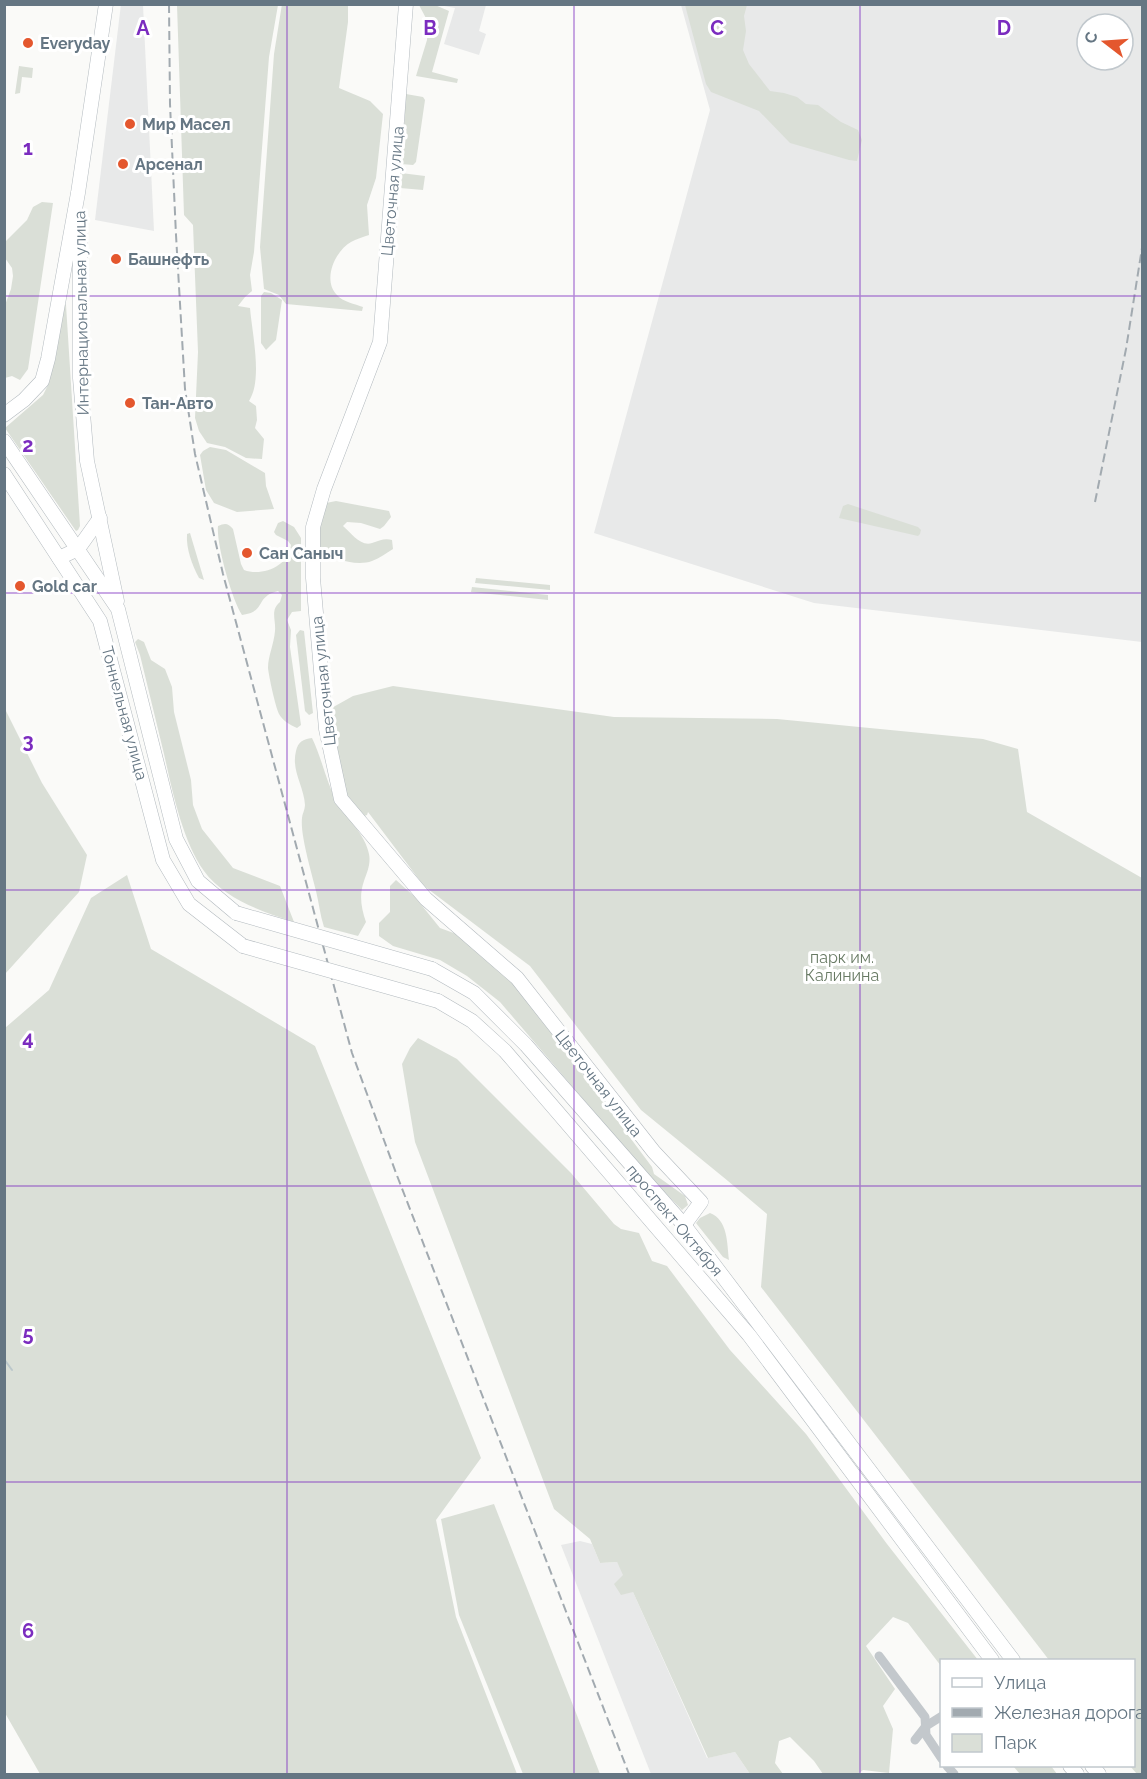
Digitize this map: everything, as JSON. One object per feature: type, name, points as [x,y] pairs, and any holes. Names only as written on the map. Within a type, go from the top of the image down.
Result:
[{"type":"main road","name":"Интернациональная улица","points":[[4,415],[24,400],[42,381],[48,359],[78,193],[106,4]]},
{"type":"main road","name":"Цветочная улица","points":[[406,4],[380,342],[324,489],[313,527],[313,578],[326,729],[341,800],[426,899],[517,978],[654,1152],[701,1202],[684,1226]]},
{"type":"main road","name":"Интернациональная улица","points":[[78,193],[80,378],[87,461],[118,609]]},
{"type":"main road","name":"Тоннельная улица","points":[[4,441],[118,609],[176,839],[198,880],[236,913]]},
{"type":"main road","name":"Тоннельная улица","points":[[4,474],[100,621],[164,860],[189,904],[243,946]]},
{"type":"main road","points":[[59,558],[78,549],[100,518]]},
{"type":"main road","name":"проспект Октября","points":[[236,913],[432,969],[474,993],[526,1045],[684,1226],[1012,1659]]},
{"type":"main road","name":"проспект Октября","points":[[243,946],[438,1001],[472,1021],[504,1051],[749,1335],[991,1659]]},
{"type":"street","points":[[879,1656],[925,1717],[926,1735],[940,1756]]},
{"type":"street","points":[[915,1740],[926,1726],[940,1717]]},
{"type":"shaded area","points":[[121,4],[143,5],[154,231],[95,220]]},
{"type":"shaded area","points":[[439,5],[486,5],[479,31],[486,34],[479,55],[444,44],[455,8]]},
{"type":"shaded area","points":[[681,5],[1142,5],[1142,642],[814,603],[594,533],[710,110]]},
{"type":"shaded area","points":[[580,1541],[592,1544],[600,1563],[617,1562],[633,1592],[707,1758],[735,1752],[750,1774],[651,1774],[561,1545]]},
{"type":"green space","points":[[282,4],[348,5],[348,22],[339,88],[370,101],[383,114],[376,178],[367,205],[369,235],[345,246],[332,266],[331,274],[333,289],[337,295],[363,307],[362,311],[286,304],[279,295],[264,289],[260,247],[274,54]]},
{"type":"green space","points":[[177,5],[278,5],[269,57],[254,252],[250,275],[252,291],[238,306],[250,308],[256,369],[253,392],[249,401],[256,406],[255,428],[264,439],[262,459],[246,458],[225,447],[207,443],[199,431],[195,418],[198,352],[193,225],[184,215]]},
{"type":"green space","points":[[419,5],[435,5],[449,11],[432,72],[458,79],[457,83],[416,76],[427,40],[428,22]]},
{"type":"green space","points":[[685,5],[747,5],[744,16],[746,31],[743,50],[749,64],[770,91],[797,97],[806,104],[818,105],[841,122],[858,130],[862,140],[857,161],[790,143],[759,111],[711,92],[706,84]]},
{"type":"green space","points":[[19,66],[33,68],[32,78],[22,77],[20,93],[15,94]]},
{"type":"green space","points":[[406,94],[423,97],[425,100],[416,162],[413,165],[399,162],[405,113],[401,109]]},
{"type":"green space","points":[[401,173],[425,176],[423,190],[400,188]]},
{"type":"green space","points":[[42,202],[53,203],[28,369],[20,380],[12,376],[5,378],[5,305],[13,276],[12,268],[5,258],[5,242],[27,220],[33,207]]},
{"type":"green space","points":[[264,292],[271,293],[282,300],[276,340],[266,350],[261,343],[261,296]]},
{"type":"green space","points":[[65,304],[80,526],[76,531],[5,428],[43,395],[49,383],[62,305]]},
{"type":"green space","points":[[210,447],[226,450],[265,473],[266,486],[274,509],[237,512],[214,503],[206,490],[200,455]]},
{"type":"green space","points":[[336,501],[389,511],[391,517],[380,529],[361,523],[347,522],[343,526],[356,539],[364,543],[392,540],[393,549],[366,563],[336,559],[317,551],[317,524],[326,503]]},
{"type":"green space","points":[[848,504],[918,527],[921,530],[920,534],[918,536],[839,518],[843,506]]},
{"type":"green space","points":[[283,521],[294,527],[301,538],[301,611],[292,612],[287,620],[291,630],[290,647],[301,725],[297,728],[279,714],[268,668],[275,631],[274,612],[282,595],[278,591],[271,594],[255,611],[242,615],[229,585],[218,534],[218,526],[225,524],[230,526],[233,529],[244,570],[266,571],[280,564],[289,552],[291,545],[288,541],[274,532],[278,523]]},
{"type":"green space","points":[[190,533],[204,580],[199,578],[190,557],[187,534]]},
{"type":"green space","points":[[476,578],[550,585],[550,590],[475,583]]},
{"type":"green space","points":[[472,587],[548,595],[548,600],[471,592]]},
{"type":"green space","points":[[300,630],[304,631],[313,713],[309,715],[305,711],[296,635]]},
{"type":"green space","points":[[138,639],[144,642],[151,660],[165,669],[172,687],[174,712],[191,780],[193,805],[202,829],[233,868],[280,886],[294,922],[257,909],[233,897],[212,881],[196,859],[174,798],[135,642]]},
{"type":"green space","name":"парк им. Калинина","points":[[393,686],[614,717],[777,719],[983,739],[1018,749],[1027,812],[1142,878],[1142,1774],[1137,1774],[1131,1767],[1135,1767],[1135,1659],[1048,1659],[761,1287],[767,1214],[641,1110],[530,966],[424,886],[368,812],[362,817],[345,795],[328,710],[353,696]]},
{"type":"green space","points":[[4,707],[42,783],[87,855],[79,892],[5,974]]},
{"type":"green space","points":[[312,738],[334,795],[360,834],[369,854],[369,865],[361,896],[366,922],[358,936],[324,927],[321,918],[303,834],[302,818],[305,805],[295,765],[298,745]]},
{"type":"green space","points":[[127,875],[151,949],[315,1046],[481,1458],[436,1520],[456,1617],[517,1774],[40,1774],[5,1713],[5,1028],[49,990],[91,898]]},
{"type":"green space","points":[[396,880],[415,897],[440,928],[459,935],[510,977],[652,1167],[654,1174],[685,1196],[688,1205],[682,1210],[649,1176],[500,1002],[467,976],[440,960],[393,946],[379,936],[379,923],[390,912],[390,886]]},
{"type":"green space","points":[[418,1038],[457,1059],[571,1173],[614,1224],[621,1229],[639,1233],[652,1261],[667,1266],[730,1350],[806,1434],[887,1544],[977,1659],[940,1659],[940,1665],[908,1623],[893,1617],[866,1646],[895,1689],[883,1706],[893,1729],[889,1773],[863,1770],[858,1774],[823,1774],[814,1761],[790,1737],[779,1741],[775,1763],[783,1774],[750,1774],[735,1752],[708,1758],[633,1592],[621,1595],[614,1584],[623,1575],[617,1562],[600,1563],[590,1539],[554,1509],[415,1142],[402,1064]]},
{"type":"green space","points":[[710,1213],[716,1216],[723,1226],[729,1260],[723,1257],[696,1223]]},
{"type":"green space","points":[[494,1504],[600,1774],[523,1774],[459,1615],[441,1519]]},
{"type":"green space","points":[[1014,1767],[1052,1767],[1057,1774],[1020,1774]]},
{"type":"waterway","points":[[4,1359],[12,1370]]},
{"type":"railway","points":[[169,4],[170,104],[185,389],[195,454],[223,574],[352,1053],[396,1173],[629,1774]]},
{"type":"railway","points":[[1095,502],[1126,349],[1142,248]]},
{"type":"place","name":"Everyday","points":[[28,43]]},
{"type":"place","name":"Мир Масел","points":[[130,124]]},
{"type":"place","name":"Арсенал","points":[[123,164]]},
{"type":"place","name":"Башнефть","points":[[116,259]]},
{"type":"place","name":"Тан-Авто","points":[[130,403]]},
{"type":"place","name":"Сан Саныч","points":[[247,553]]},
{"type":"place","name":"Gold car","points":[[20,586]]}]
